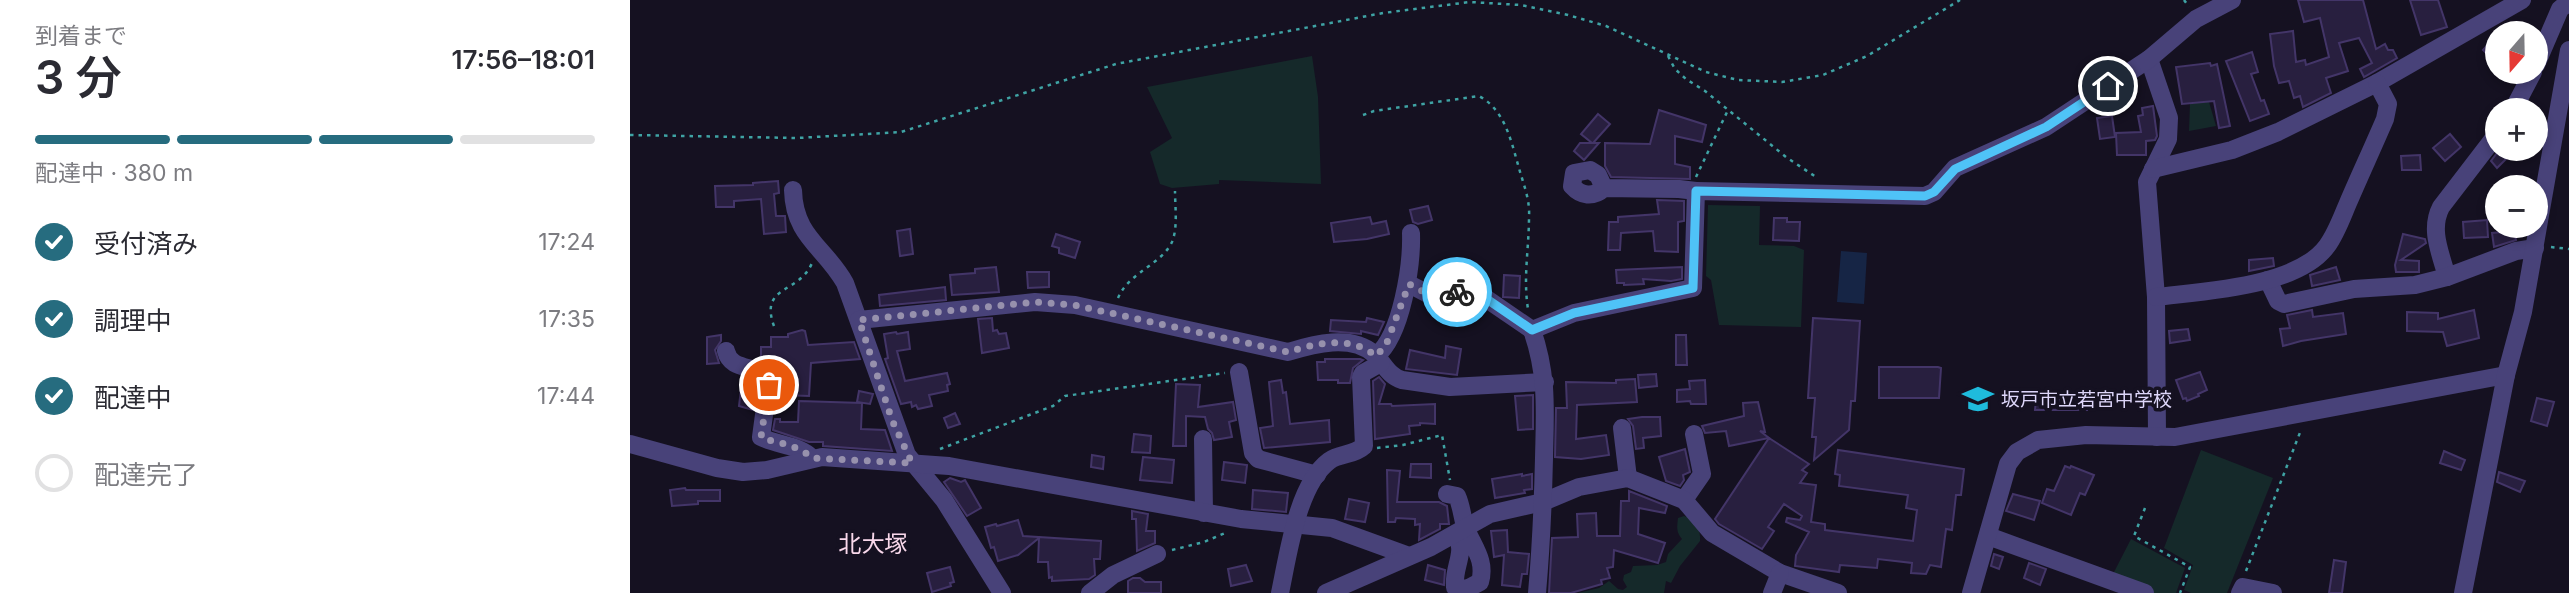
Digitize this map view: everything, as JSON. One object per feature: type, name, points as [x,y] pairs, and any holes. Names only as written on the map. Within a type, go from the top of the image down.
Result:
[{"type":"street","points":[[1604,188],[1925,196],[1934,192],[1955,169],[2046,127],[2149,59],[2196,19],[2232,0]]},
{"type":"street","points":[[2153,169],[2232,150],[2278,132],[2376,83],[2522,0]]},
{"type":"street","points":[[2548,37],[2560,9],[2569,2]]},
{"type":"street","points":[[2463,593],[2506,374],[2523,312],[2569,50]]},
{"type":"street","points":[[2149,59],[2169,118],[2168,139],[2147,182],[2157,296],[2157,437]]},
{"type":"street","points":[[2157,296],[2259,284],[2305,264],[2327,246],[2385,119],[2388,104],[2376,83]]},
{"type":"street","points":[[2447,277],[2435,232],[2436,216],[2485,150]]},
{"type":"street","points":[[793,190],[793,206],[808,239],[838,270],[859,320],[892,420],[1002,593]]},
{"type":"street","points":[[1534,329],[1574,313],[1693,288],[1696,191]]},
{"type":"street","points":[[1280,593],[1294,525],[1309,487],[1331,460],[1353,453],[1364,446],[1361,377],[1378,359],[1386,345],[1409,284],[1411,233]]},
{"type":"street","points":[[2268,280],[2278,301],[2284,304],[2354,289],[2415,285],[2447,277],[2516,251],[2535,248]]},
{"type":"street","points":[[1409,284],[1430,295],[1459,291],[1478,293],[1534,329],[1545,382],[1543,502],[1537,593]]},
{"type":"street","points":[[859,320],[1035,302],[1074,305],[1288,352],[1318,343],[1362,346],[1378,359],[1394,378],[1450,387],[1545,382]]},
{"type":"street","points":[[726,351],[728,359],[733,363],[766,374],[769,378],[761,437],[806,452],[812,458]]},
{"type":"street","points":[[1239,372],[1253,453],[1258,460],[1317,475]]},
{"type":"street","points":[[1971,593],[2008,464],[2017,452],[2038,440],[2087,435],[2175,437],[2506,374]]},
{"type":"street","points":[[1622,428],[1628,478]]},
{"type":"street","points":[[1684,500],[1702,474],[1694,434]]},
{"type":"street","points":[[1203,439],[1204,513]]},
{"type":"street","points":[[630,444],[717,468],[743,472],[767,470],[812,458],[917,463],[1241,519],[1332,528],[1409,556]]},
{"type":"street","points":[[1326,593],[1365,584],[1409,556],[1490,514],[1543,502],[1579,487],[1628,478],[1684,500],[1712,533],[1780,573],[1838,593]]},
{"type":"street","points":[[1451,494],[1462,507],[1461,531],[1461,551],[1455,572],[1455,590],[1468,589],[1480,582],[1482,574],[1478,550],[1461,531]]},
{"type":"street","points":[[1988,536],[2145,593]]},
{"type":"street","points":[[1090,593],[1112,575],[1157,554]]},
{"type":"street","points":[[1772,593],[1780,573]]},
{"type":"street","points":[[2241,590],[2273,593]]},
{"type":"path","points":[[630,135],[797,138],[901,132],[1116,64],[1383,13],[1470,2],[1521,5],[1568,15],[1606,26],[1706,72],[1738,80],[1782,82],[1823,75],[1867,56],[1960,0]]},
{"type":"path","points":[[1668,54],[1675,69],[1786,157],[1820,178]]},
{"type":"path","points":[[1363,115],[1374,111],[1479,96],[1496,110],[1514,147],[1529,204],[1526,292],[1529,318],[1534,329]]},
{"type":"path","points":[[1696,191],[1696,176],[1728,110]]},
{"type":"path","points":[[1116,314],[1122,290],[1166,250],[1172,241],[1175,191]]},
{"type":"path","points":[[2535,248],[2569,249]]},
{"type":"path","points":[[774,326],[770,310],[774,299],[782,290],[796,284],[808,274],[813,260],[821,252]]},
{"type":"path","points":[[917,463],[936,450],[1052,405],[1065,396],[1239,372]]},
{"type":"path","points":[[2241,590],[2308,412]]},
{"type":"path","points":[[1364,446],[1394,446],[1441,435],[1451,494]]},
{"type":"path","points":[[2145,508],[2134,536],[2189,566],[2180,593]]},
{"type":"path","points":[[1157,554],[1205,542],[1226,532],[1241,519]]},
{"type":"green space","points":[[1312,56],[1318,97],[1321,184],[1219,180],[1219,184],[1172,188],[1160,184],[1150,152],[1172,138],[1147,87]]},
{"type":"green space","points":[[2209,102],[2216,126],[2189,131],[2190,103]]},
{"type":"green space","points":[[1708,205],[1760,206],[1759,245],[1794,246],[1804,250],[1801,327],[1719,325],[1711,280],[1706,276]]},
{"type":"green space","points":[[2201,450],[2273,478],[2227,593],[2191,593],[2184,590],[2193,565],[2164,548]]},
{"type":"green space","points":[[1684,516],[1697,526],[1700,541],[1680,566],[1671,583],[1666,581],[1664,593],[1578,593],[1599,588],[1609,581],[1623,590],[1627,587],[1623,580],[1624,575],[1631,572],[1633,566],[1666,562],[1668,554],[1682,539],[1677,524],[1678,518]]},
{"type":"green space","points":[[2131,539],[2185,568],[2176,593],[2153,593],[2111,578]]},
{"type":"water","points":[[1841,251],[1867,253],[1864,304],[1837,302]]},
{"type":"building","points":[[2298,0],[2363,0],[2376,49],[2385,44],[2388,50],[2393,50],[2397,58],[2364,77],[2360,69],[2372,63],[2359,38],[2339,43],[2348,71],[2326,78],[2331,93],[2303,107],[2300,96],[2294,98],[2289,81],[2279,83],[2270,34],[2293,31],[2296,62],[2305,60],[2306,65],[2329,57],[2320,18],[2304,22]]},
{"type":"building","points":[[2410,0],[2438,0],[2447,27],[2421,35]]},
{"type":"building","points":[[2252,52],[2258,72],[2251,74],[2269,114],[2250,121],[2226,61]]},
{"type":"building","points":[[2210,63],[2211,66],[2217,64],[2230,126],[2219,128],[2214,101],[2182,104],[2176,67]]},
{"type":"building","points":[[2153,106],[2157,136],[2155,140],[2146,141],[2146,155],[2117,155],[2116,133],[2141,132],[2138,116],[2143,115],[2142,108]]},
{"type":"building","points":[[1659,110],[1706,125],[1702,142],[1675,136],[1675,164],[1690,167],[1690,179],[1611,177],[1605,166],[1605,143],[1650,144]]},
{"type":"building","points":[[1598,114],[1610,124],[1593,143],[1599,143],[1584,160],[1574,151],[1580,143],[1592,143],[1581,134]]},
{"type":"building","points":[[2112,116],[2115,137],[2100,139],[2097,118]]},
{"type":"building","points":[[2450,134],[2461,147],[2445,161],[2433,148]]},
{"type":"building","points":[[2420,155],[2421,170],[2402,170],[2401,156]]},
{"type":"building","points":[[2491,161],[2504,161],[2497,168]]},
{"type":"building","points":[[778,181],[779,193],[774,194],[776,216],[785,216],[786,232],[764,234],[761,199],[734,201],[734,207],[716,207],[715,186]]},
{"type":"building","points":[[1657,200],[1684,201],[1684,221],[1678,222],[1678,252],[1655,251],[1653,231],[1621,233],[1620,250],[1608,250],[1609,222],[1618,222],[1618,217],[1659,214]]},
{"type":"building","points":[[1428,206],[1432,220],[1418,224],[1413,222],[1410,210]]},
{"type":"building","points":[[1370,217],[1372,224],[1386,221],[1389,234],[1334,242],[1331,223]]},
{"type":"building","points":[[1774,218],[1800,222],[1799,241],[1773,240]]},
{"type":"building","points":[[2485,220],[2485,237],[2464,238],[2463,222]]},
{"type":"building","points":[[910,229],[913,254],[900,256],[897,231]]},
{"type":"building","points":[[1056,234],[1080,242],[1075,258],[1059,253],[1059,248],[1052,246]]},
{"type":"building","points":[[2403,234],[2425,239],[2426,243],[2401,260],[2419,261],[2419,272],[2396,272],[2395,265]]},
{"type":"building","points":[[2493,238],[2516,238],[2516,240],[2494,247]]},
{"type":"building","points":[[2273,258],[2274,266],[2249,271],[2249,260]]},
{"type":"building","points":[[996,267],[999,292],[952,295],[950,275],[975,273],[975,269]]},
{"type":"building","points":[[1682,267],[1682,279],[1643,279],[1644,284],[1617,283],[1616,270]]},
{"type":"building","points":[[2336,267],[2340,280],[2312,286],[2310,275]]},
{"type":"building","points":[[1027,272],[1049,272],[1049,287],[1028,288]]},
{"type":"building","points":[[1504,275],[1520,276],[1519,298],[1503,297]]},
{"type":"building","points":[[945,287],[946,300],[880,306],[879,295]]},
{"type":"building","points":[[2312,310],[2313,317],[2343,313],[2346,334],[2283,346],[2280,329],[2290,328],[2287,315]]},
{"type":"building","points":[[2474,310],[2479,338],[2447,346],[2443,332],[2407,331],[2407,312],[2438,313],[2438,319]]},
{"type":"building","points":[[992,318],[993,331],[1006,333],[1009,348],[982,353],[978,319]]},
{"type":"building","points":[[1367,318],[1384,322],[1378,335],[1361,331],[1361,334],[1330,331],[1331,320],[1366,322]]},
{"type":"building","points":[[1813,318],[1860,321],[1855,401],[1851,401],[1849,430],[1814,460],[1816,437],[1812,437],[1815,398],[1808,398]]},
{"type":"building","points":[[2188,329],[2190,340],[2170,343],[2169,331]]},
{"type":"building","points":[[805,331],[808,345],[854,342],[860,359],[811,363],[809,396],[783,395],[785,361],[761,359],[761,347],[771,347],[771,337],[788,337],[788,334]]},
{"type":"building","points":[[908,332],[910,349],[897,351],[905,381],[947,373],[950,384],[947,385],[948,391],[929,395],[932,406],[918,409],[916,405],[912,407],[911,402],[901,404],[885,359],[888,358],[884,334]]},
{"type":"building","points":[[721,335],[721,341],[715,350],[719,363],[707,364],[707,337]]},
{"type":"building","points":[[1676,335],[1686,335],[1687,365],[1676,365]]},
{"type":"building","points":[[1446,346],[1461,349],[1457,375],[1406,369],[1410,350],[1445,358]]},
{"type":"building","points":[[1325,359],[1363,360],[1353,368],[1350,383],[1338,383],[1338,380],[1318,380],[1317,362],[1325,362]]},
{"type":"building","points":[[1879,367],[1941,368],[1939,398],[1879,398]]},
{"type":"building","points":[[2200,372],[2207,390],[2187,401],[2186,398],[2183,399],[2176,380]]},
{"type":"building","points":[[1656,374],[1657,386],[1639,388],[1638,375]]},
{"type":"building","points":[[1379,377],[1385,384],[1379,404],[1435,404],[1435,424],[1420,423],[1409,426],[1410,434],[1375,439],[1373,381]]},
{"type":"building","points":[[1635,379],[1637,402],[1577,405],[1576,439],[1606,435],[1609,455],[1581,459],[1555,457],[1556,408],[1567,408],[1566,382],[1616,383],[1616,380]]},
{"type":"building","points":[[1281,380],[1283,393],[1286,392],[1290,424],[1329,420],[1330,442],[1264,448],[1260,428],[1273,426],[1269,382]]},
{"type":"building","points":[[1705,380],[1706,404],[1677,402],[1677,390],[1690,389],[1689,381]]},
{"type":"building","points":[[1176,384],[1200,385],[1198,407],[1233,402],[1236,420],[1229,422],[1232,437],[1214,440],[1205,417],[1186,416],[1186,446],[1173,446]]},
{"type":"building","points":[[741,389],[756,391],[753,410],[739,406]]},
{"type":"building","points":[[859,391],[873,394],[870,404],[857,402]]},
{"type":"building","points":[[1533,395],[1533,429],[1518,430],[1515,396]]},
{"type":"building","points":[[2537,398],[2554,402],[2547,426],[2531,421]]},
{"type":"building","points":[[2036,399],[2087,399],[2087,410],[2035,410]]},
{"type":"building","points":[[799,401],[862,403],[861,429],[885,430],[892,451],[823,446],[823,442],[809,442],[773,430],[775,419],[780,419],[780,422],[798,422]]},
{"type":"building","points":[[1758,402],[1765,432],[1760,431],[1769,438],[1729,446],[1726,431],[1705,433],[1702,426],[1744,416],[1743,403]]},
{"type":"building","points":[[955,413],[960,424],[948,428],[944,418]]},
{"type":"building","points":[[1660,417],[1661,436],[1643,438],[1644,448],[1636,449],[1633,426],[1628,419]]},
{"type":"building","points":[[1134,434],[1151,436],[1150,453],[1132,452]]},
{"type":"building","points":[[1769,438],[1809,464],[1802,470],[1807,473],[1800,483],[1816,485],[1811,522],[1825,524],[1825,530],[1913,541],[1917,510],[1906,508],[1908,495],[1839,486],[1840,475],[1835,474],[1838,450],[1964,469],[1961,495],[1956,495],[1952,530],[1946,529],[1941,567],[1930,565],[1926,574],[1911,573],[1912,563],[1878,559],[1877,568],[1840,565],[1839,572],[1795,566],[1796,555],[1809,532],[1786,522],[1787,518],[1800,520],[1802,516],[1784,504],[1768,527],[1774,531],[1762,549],[1719,524],[1715,519]]},
{"type":"building","points":[[1685,449],[1690,472],[1683,475],[1684,480],[1680,486],[1666,481],[1659,457]]},
{"type":"building","points":[[2444,451],[2465,460],[2461,470],[2440,463]]},
{"type":"building","points":[[1092,455],[1104,457],[1103,469],[1091,467]]},
{"type":"building","points":[[1143,457],[1174,460],[1172,483],[1140,480]]},
{"type":"building","points":[[1224,462],[1247,465],[1245,483],[1222,480]]},
{"type":"building","points":[[1411,464],[1431,464],[1431,478],[1410,477]]},
{"type":"building","points":[[2065,466],[2094,475],[2085,495],[2080,493],[2071,515],[2042,503],[2047,489],[2054,491]]},
{"type":"building","points":[[1387,470],[1400,471],[1397,502],[1439,502],[1447,506],[1449,524],[1440,524],[1440,529],[1419,540],[1420,524],[1415,525],[1415,519],[1396,518],[1395,522],[1388,522]]},
{"type":"building","points":[[2499,472],[2525,481],[2520,492],[2497,482]]},
{"type":"building","points":[[1532,474],[1532,489],[1524,490],[1525,493],[1495,498],[1492,479]]},
{"type":"building","points":[[950,478],[961,482],[965,480],[981,508],[967,516],[944,482]]},
{"type":"building","points":[[670,490],[720,490],[720,501],[698,501],[698,504],[672,506]]},
{"type":"building","points":[[1253,490],[1288,493],[1286,512],[1252,509]]},
{"type":"building","points":[[1629,491],[1667,506],[1665,513],[1639,508],[1638,534],[1665,543],[1658,563],[1614,550],[1613,567],[1607,568],[1610,578],[1601,580],[1602,584],[1571,593],[1549,593],[1552,538],[1578,537],[1577,514],[1596,513],[1597,536],[1620,536],[1621,501],[1629,501]]},
{"type":"building","points":[[2013,494],[2040,501],[2034,520],[2006,511]]},
{"type":"building","points":[[1349,499],[1369,503],[1365,522],[1345,519]]},
{"type":"building","points":[[1132,511],[1148,514],[1146,531],[1155,531],[1155,543],[1137,551],[1136,519],[1132,519]]},
{"type":"building","points":[[1018,520],[1023,536],[1101,541],[1100,559],[1094,559],[1095,575],[1089,579],[1052,581],[1052,577],[1049,578],[1048,562],[1038,562],[1039,538],[1018,555],[998,561],[985,527]]},
{"type":"building","points":[[1507,530],[1508,552],[1529,554],[1527,574],[1522,574],[1520,587],[1502,585],[1504,555],[1494,557],[1491,531]]},
{"type":"building","points":[[1994,554],[2003,557],[1999,569],[1991,566]]},
{"type":"building","points":[[2334,560],[2346,562],[2342,593],[2329,593]]},
{"type":"building","points":[[2029,563],[2046,569],[2040,585],[2024,578]]},
{"type":"building","points":[[1246,565],[1252,581],[1231,586],[1228,569]]},
{"type":"building","points":[[1428,565],[1445,570],[1444,585],[1425,580]]},
{"type":"building","points":[[950,567],[954,582],[950,583],[951,586],[932,592],[927,573]]},
{"type":"building","points":[[1140,578],[1145,582],[1161,582],[1161,593],[1128,593],[1128,581]]},
{"type":"way so far","points":[[769,385],[761,437],[764,439],[806,452],[812,458],[912,463],[892,420],[859,320],[1035,302],[1074,305],[1288,352],[1318,343],[1352,344],[1362,346],[1376,356],[1386,345],[1409,284],[1430,295],[1457,292]]},
{"type":"place","name":"坂戸市立若宮中学校","points":[[1978,399]]},
{"type":"district","name":"北大塚","points":[[873,544]]},
{"type":"route","points":[[1457,292],[1478,293],[1532,330],[1574,313],[1693,288],[1696,191],[1925,196],[1934,192],[1955,169],[2046,127],[2108,86]]}]
